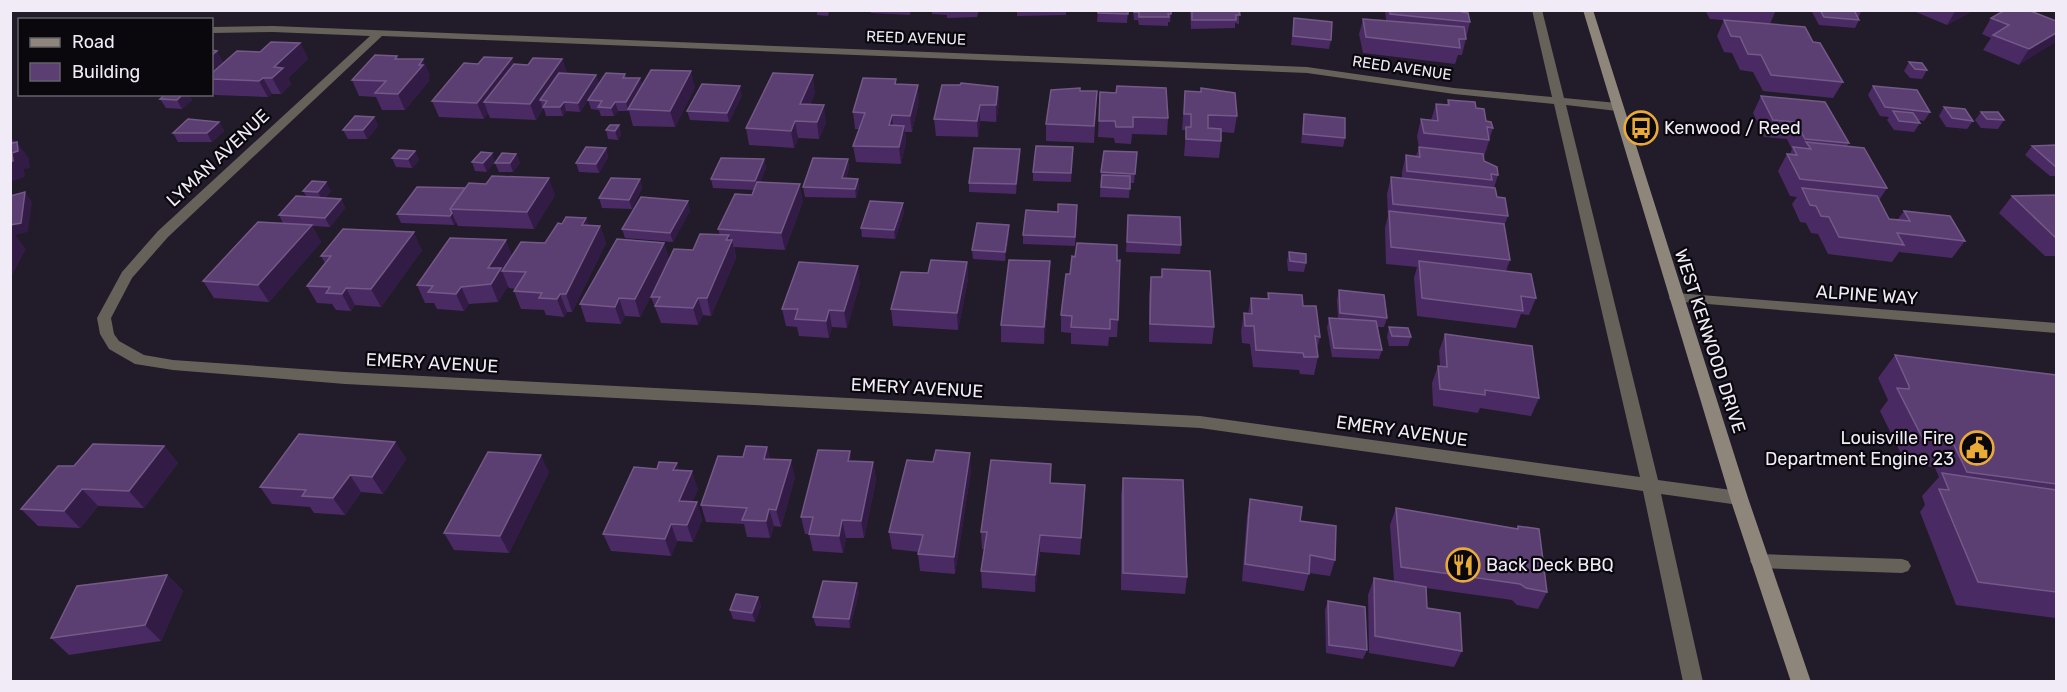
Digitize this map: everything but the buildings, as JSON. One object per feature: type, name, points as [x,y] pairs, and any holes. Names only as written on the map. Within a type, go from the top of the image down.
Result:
[{"type":"street","points":[[1537,10],[1693,681]]},
{"type":"street","name":"WEST KENWOOD DRIVE","points":[[1588,10],[1739,498],[1801,681]]},
{"type":"street","name":"REED AVENUE","points":[[213,30],[273,29],[1307,70],[1454,91],[1617,106]]},
{"type":"street","name":"LYMAN AVENUE","points":[[105,326],[104,318],[109,305],[127,275],[163,234],[379,33]]},
{"type":"street","name":"ALPINE WAY","points":[[1676,298],[2056,327]]},
{"type":"street","name":"EMERY AVENUE","points":[[105,326],[114,345],[140,360],[173,365],[345,378],[1200,422],[1739,498]]},
{"type":"street","points":[[1759,561],[1902,566]]},
{"type":"place","name":"Kenwood / Reed","points":[[1641,128]]},
{"type":"place","name":"Louisville Fire Department Engine 23","points":[[1977,448]]},
{"type":"place","name":"Back Deck BBQ","points":[[1463,565]]}]
